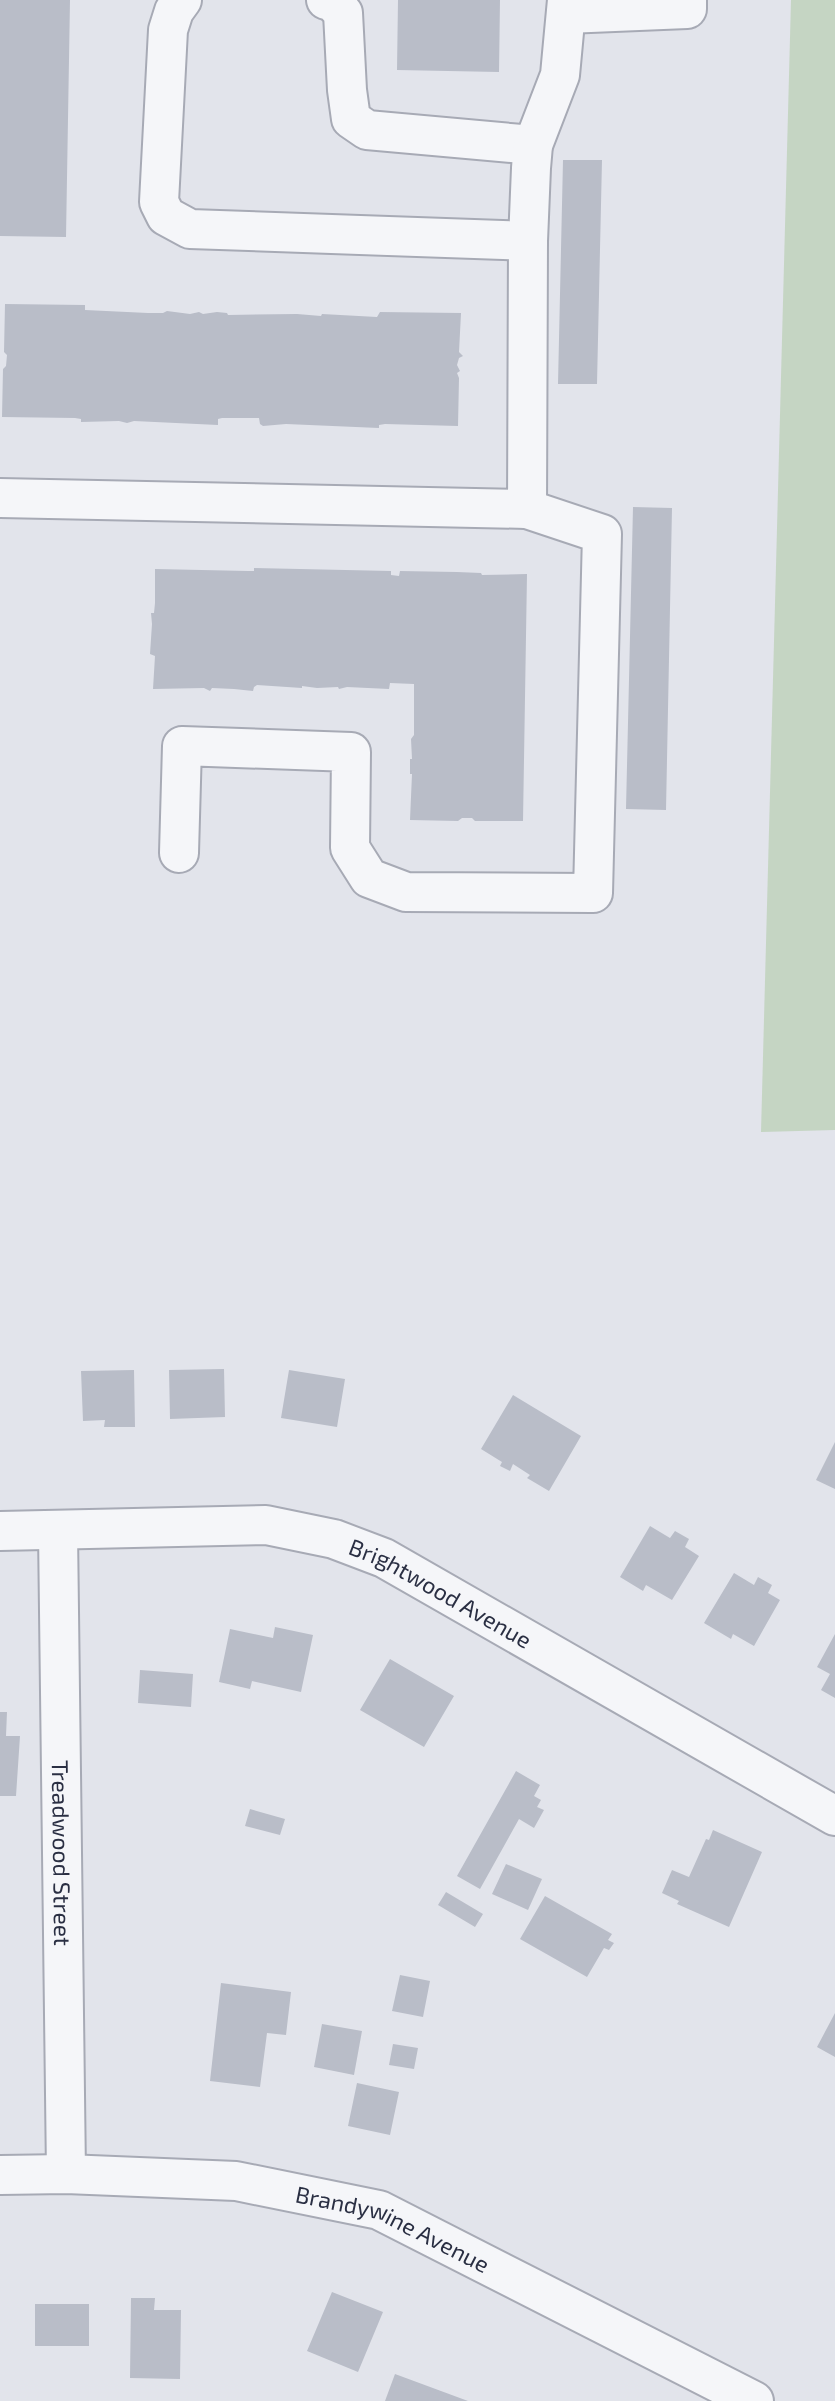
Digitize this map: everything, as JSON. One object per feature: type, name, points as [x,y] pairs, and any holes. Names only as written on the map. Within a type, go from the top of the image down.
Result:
[{"type":"street","points":[[182,0],[174,11],[169,30],[159,202],[166,216],[190,229],[528,241]]},
{"type":"street","points":[[326,0],[332,1],[343,13],[351,119],[367,130],[533,145]]},
{"type":"street","points":[[527,509],[528,241],[533,145],[560,75],[566,7],[687,9],[687,0]]},
{"type":"street","points":[[0,498],[527,509],[602,534],[593,893],[406,892],[369,878],[350,848],[351,752],[182,746],[179,853]]},
{"type":"street","name":"Brightwood Avenue","points":[[0,1531],[266,1525],[334,1539],[384,1558],[835,1816]]},
{"type":"street","name":"Treadwood Street","points":[[58,1531],[66,2174]]},
{"type":"street","name":"Brandywine Avenue","points":[[0,2175],[66,2174],[236,2181],[379,2210],[754,2401]]},
{"type":"green space","points":[[791,0],[835,0],[835,1130],[761,1132]]},
{"type":"building","points":[[0,0],[70,0],[66,237],[0,236]]},
{"type":"building","points":[[398,0],[500,0],[499,72],[397,70]]},
{"type":"building","points":[[563,160],[602,160],[597,384],[558,384]]},
{"type":"building","points":[[5,304],[85,305],[85,310],[148,313],[167,311],[190,314],[217,312],[228,315],[322,314],[377,317],[380,312],[461,313],[459,352],[463,356],[459,358],[457,365],[460,371],[457,373],[458,426],[263,426],[259,418],[222,418],[218,419],[218,425],[2,417],[3,369],[7,355],[4,352]]},
{"type":"building","points":[[633,507],[672,508],[666,810],[626,809]]},
{"type":"building","points":[[254,568],[391,571],[391,575],[399,576],[400,571],[527,574],[523,821],[475,821],[472,818],[458,821],[410,820],[414,684],[390,683],[389,689],[257,685],[253,691],[212,688],[210,691],[204,688],[153,689],[155,656],[150,654],[155,569],[254,571]]},
{"type":"building","points":[[224,1369],[225,1417],[170,1419],[169,1370]]},
{"type":"building","points":[[134,1370],[135,1427],[104,1427],[105,1420],[83,1421],[81,1371]]},
{"type":"building","points":[[289,1370],[345,1379],[337,1427],[281,1418]]},
{"type":"building","points":[[513,1395],[581,1436],[549,1491],[527,1478],[530,1475],[513,1464],[510,1471],[500,1466],[502,1462],[481,1449]]},
{"type":"building","points":[[835,1442],[835,1489],[816,1480]]},
{"type":"building","points":[[650,1526],[670,1538],[675,1531],[689,1539],[685,1547],[699,1556],[672,1600],[646,1585],[643,1591],[620,1577]]},
{"type":"building","points":[[734,1573],[754,1585],[758,1577],[772,1585],[768,1593],[780,1600],[754,1646],[733,1634],[731,1639],[704,1623]]},
{"type":"building","points":[[275,1627],[313,1635],[301,1692],[252,1681],[250,1689],[219,1682],[230,1629],[273,1638]]},
{"type":"building","points":[[835,1634],[835,1698],[821,1690],[830,1674],[817,1667]]},
{"type":"building","points":[[390,1659],[454,1696],[424,1747],[360,1710]]},
{"type":"building","points":[[140,1670],[193,1674],[191,1707],[138,1703]]},
{"type":"building","points":[[0,1712],[7,1712],[6,1736],[20,1736],[16,1796],[0,1796]]},
{"type":"building","points":[[516,1771],[540,1785],[534,1796],[541,1800],[537,1807],[544,1810],[534,1828],[519,1819],[480,1889],[457,1876]]},
{"type":"building","points":[[250,1809],[285,1819],[280,1835],[245,1826]]},
{"type":"building","points":[[713,1830],[762,1852],[729,1927],[677,1904],[679,1901],[662,1893],[672,1870],[689,1877],[706,1839],[709,1840]]},
{"type":"building","points":[[506,1864],[542,1879],[528,1910],[492,1894]]},
{"type":"building","points":[[446,1892],[483,1914],[475,1927],[438,1905]]},
{"type":"building","points":[[545,1896],[612,1934],[608,1940],[614,1943],[609,1950],[604,1948],[587,1977],[520,1939]]},
{"type":"building","points":[[400,1975],[430,1981],[423,2017],[392,2011]]},
{"type":"building","points":[[221,1983],[291,1992],[286,2035],[267,2033],[260,2087],[210,2081]]},
{"type":"building","points":[[835,2013],[835,2057],[817,2047]]},
{"type":"building","points":[[322,2024],[362,2031],[354,2075],[314,2067]]},
{"type":"building","points":[[393,2044],[418,2048],[414,2069],[389,2065]]},
{"type":"building","points":[[357,2083],[399,2092],[390,2135],[348,2126]]},
{"type":"building","points":[[332,2292],[383,2312],[358,2372],[307,2351]]},
{"type":"building","points":[[131,2298],[155,2298],[154,2310],[181,2310],[180,2379],[130,2378]]},
{"type":"building","points":[[35,2304],[89,2304],[89,2346],[35,2346]]},
{"type":"building","points":[[395,2374],[468,2401],[385,2401]]}]
